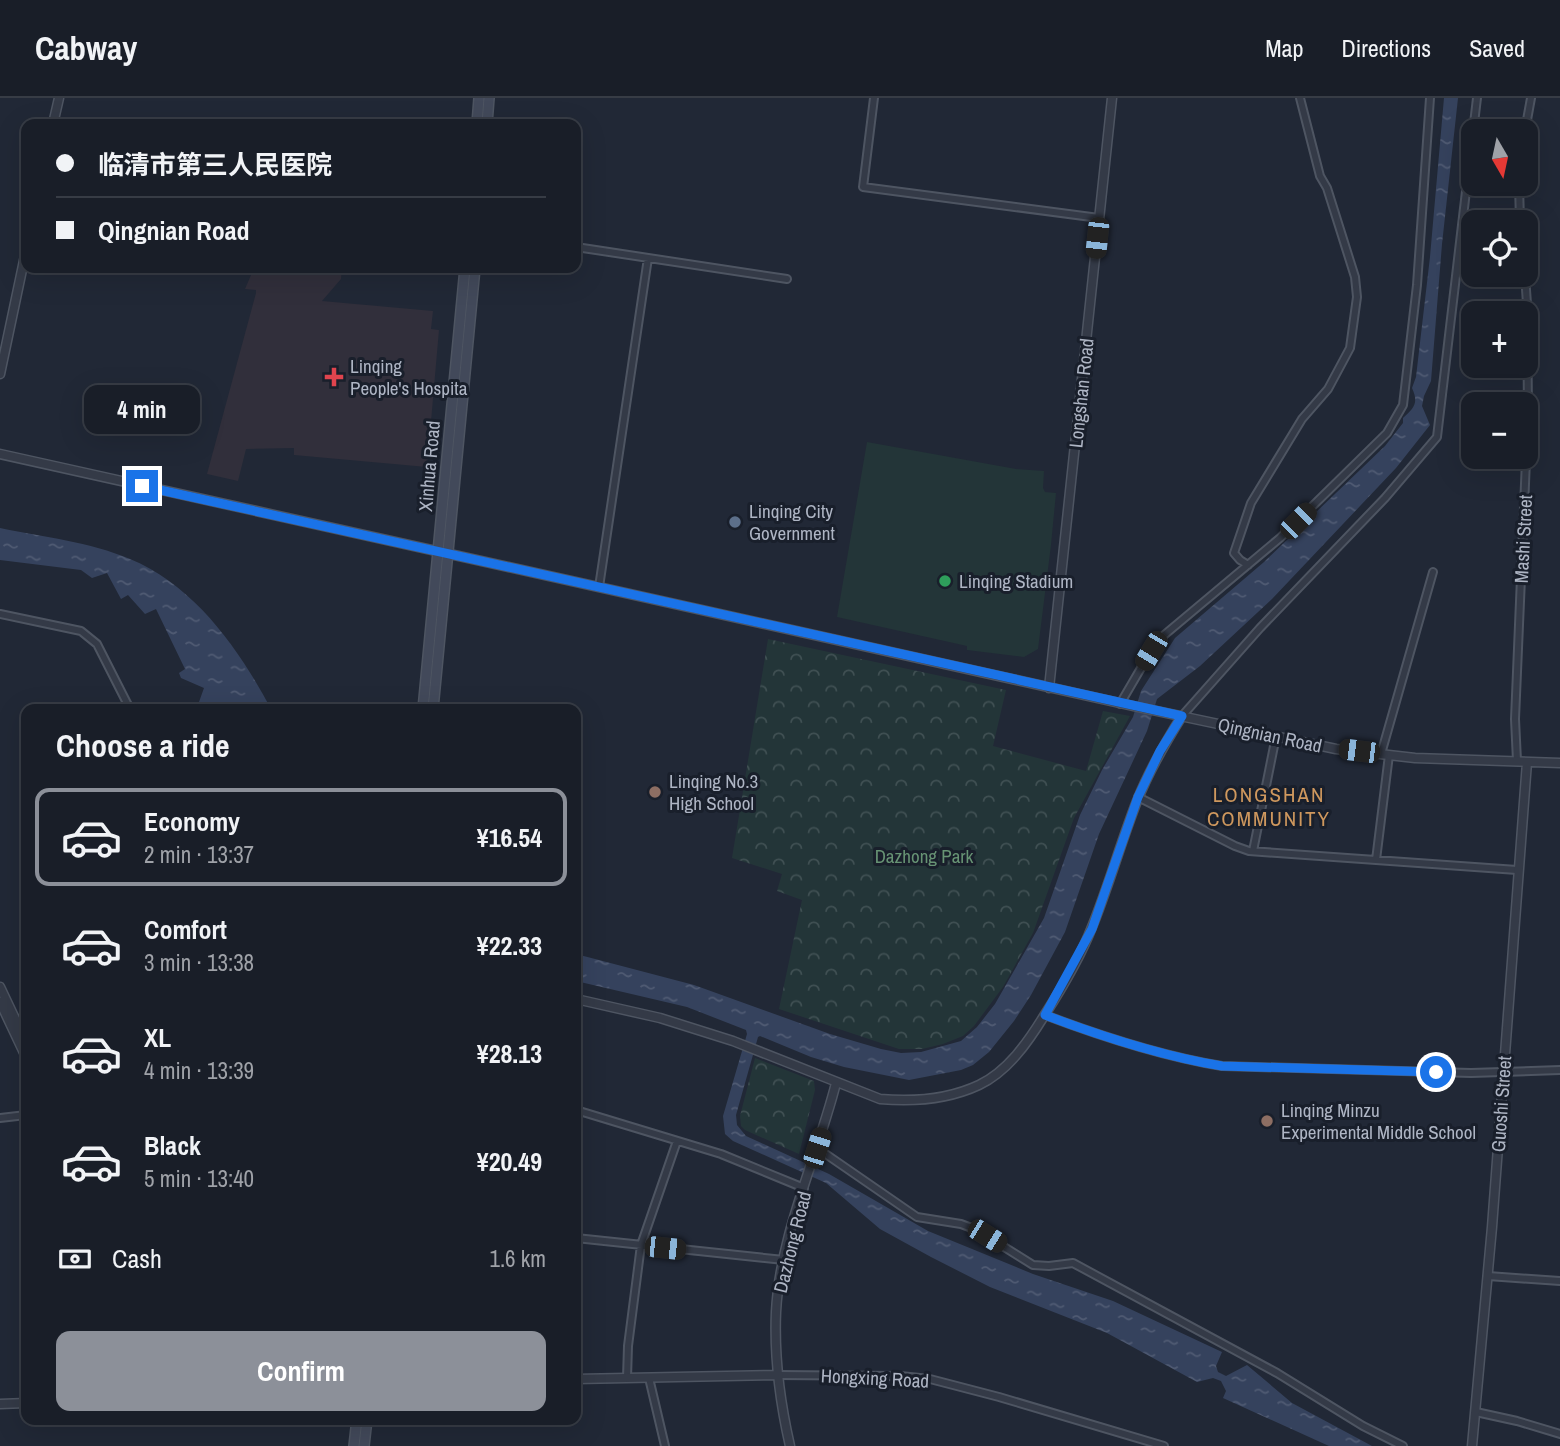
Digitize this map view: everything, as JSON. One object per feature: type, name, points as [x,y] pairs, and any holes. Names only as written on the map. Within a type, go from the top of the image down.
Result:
[{"type":"main road","points":[[477,119],[479,98]]},
{"type":"main road","points":[[487,119],[489,98]]},
{"type":"main road","name":"Xinhua Road","points":[[433,704],[465,273]]},
{"type":"main road","name":"Xinhua Road","points":[[425,704],[474,273]]},
{"type":"main road","points":[[354,1446],[356,1425]]},
{"type":"main road","points":[[364,1446],[366,1425]]},
{"type":"street","points":[[54,119],[59,98]]},
{"type":"street","points":[[874,98],[863,187],[1099,218]]},
{"type":"street","name":"Longshan Road","points":[[1049,688],[1112,98]]},
{"type":"street","points":[[1248,565],[1234,553],[1251,503],[1302,419],[1328,389],[1347,357],[1357,297],[1355,277],[1327,188],[1320,176],[1300,98]]},
{"type":"street","points":[[1120,704],[1151,651],[1163,636],[1280,538],[1387,433],[1403,405],[1417,285],[1430,98]]},
{"type":"street","points":[[581,1000],[660,1018],[733,1041],[880,1099],[934,1099],[964,1091],[980,1084],[1006,1065],[1025,1045],[1045,1015],[1092,929],[1138,797],[1160,751],[1182,716],[1260,628],[1385,498],[1437,437],[1477,98]]},
{"type":"street","points":[[1527,119],[1531,98]]},
{"type":"street","points":[[581,248],[787,279]]},
{"type":"street","points":[[599,587],[648,258]]},
{"type":"street","points":[[0,374],[21,273]]},
{"type":"street","name":"Mashi Street","points":[[1517,761],[1515,719],[1528,413],[1526,287]]},
{"type":"street","name":"Qingnian Road","points":[[0,454],[1120,704],[1336,749],[1385,755],[1560,763]]},
{"type":"street","points":[[1376,860],[1385,755],[1433,572]]},
{"type":"street","points":[[0,614],[81,631],[93,640],[127,704]]},
{"type":"street","points":[[1253,851],[1276,736]]},
{"type":"street","name":"Guoshi Street","points":[[1472,1446],[1488,1276],[1527,762]]},
{"type":"street","points":[[1138,797],[1235,846],[1253,851],[1517,870]]},
{"type":"street","points":[[0,987],[21,1031]]},
{"type":"street","points":[[0,1002],[21,1046]]},
{"type":"street","points":[[1045,1015],[1102,1037],[1187,1060],[1222,1066],[1423,1072],[1560,1070]]},
{"type":"street","name":"Dazhong Road","points":[[790,1446],[777,1375],[776,1310],[784,1260],[836,1083]]},
{"type":"street","points":[[581,1112],[721,1154],[804,1188]]},
{"type":"street","points":[[0,1118],[21,1116]]},
{"type":"street","points":[[627,1378],[628,1346],[642,1245],[677,1141]]},
{"type":"street","points":[[817,1148],[917,1217],[961,1224],[976,1230],[1032,1265],[1073,1263],[1277,1373],[1363,1426],[1403,1446]]},
{"type":"street","points":[[581,1239],[784,1260]]},
{"type":"street","points":[[1488,1276],[1560,1281]]},
{"type":"street","name":"Hongxing Road","points":[[581,1380],[777,1375],[900,1376],[930,1379],[1164,1446]]},
{"type":"street","points":[[649,1378],[665,1446]]},
{"type":"street","points":[[0,1404],[21,1403]]},
{"type":"street","points":[[1476,1412],[1560,1434]]},
{"type":"shaded area","name":"Linqing People's Hospita","points":[[252,273],[342,273],[341,279],[322,301],[433,311],[431,329],[439,330],[427,467],[294,455],[294,448],[246,449],[238,481],[207,474],[256,293],[256,290],[245,289]]},
{"type":"green space","name":"Linqing Stadium","points":[[867,442],[1016,469],[1044,471],[1045,492],[1056,493],[1038,649],[1024,657],[967,650],[967,646],[837,617]]},
{"type":"green space","name":"Dazhong Park","points":[[768,639],[1006,690],[993,746],[1086,771],[1103,711],[1130,716],[1074,818],[1033,933],[1003,987],[974,1026],[963,1036],[922,1049],[899,1049],[779,1009],[802,900],[777,891],[782,874],[732,858]]},
{"type":"green space","points":[[755,1058],[814,1081],[815,1090],[799,1154],[741,1126],[740,1116]]},
{"type":"water","points":[[1444,98],[1458,98],[1431,381],[1422,406],[1430,425],[1396,468],[1272,599],[1200,666],[1157,699],[1147,731],[1099,834],[1065,932],[1014,1021],[989,1052],[973,1065],[961,1070],[909,1080],[844,1067],[760,1036],[736,1115],[737,1125],[746,1136],[829,1174],[928,1231],[1033,1274],[1113,1301],[1222,1352],[1216,1366],[1218,1372],[1226,1376],[1247,1365],[1292,1403],[1372,1446],[1329,1446],[1223,1398],[1226,1391],[1221,1381],[1213,1378],[1197,1382],[1107,1333],[990,1287],[931,1257],[880,1229],[826,1183],[733,1141],[725,1134],[723,1116],[746,1030],[687,1007],[581,982],[581,955],[694,985],[830,1034],[881,1049],[901,1053],[921,1052],[961,1041],[977,1027],[995,1004],[1044,918],[1080,815],[1133,717],[1141,691],[1175,638],[1264,562],[1385,446],[1414,405],[1412,388],[1416,377]]},
{"type":"water","points":[[0,528],[99,548],[153,571],[175,585],[213,622],[245,664],[268,704],[199,702],[204,688],[181,678],[179,673],[185,669],[156,609],[145,614],[128,595],[121,599],[107,573],[92,578],[81,570],[0,560]]},
{"type":"place","name":"Linqing People's Hospita","points":[[334,377]]},
{"type":"place","name":"Linqing City Government","points":[[735,522]]},
{"type":"place","name":"Linqing Stadium","points":[[945,581]]},
{"type":"place","name":"Linqing No.3 High School","points":[[655,792]]},
{"type":"place","name":"Linqing Minzu Experimental Middle School","points":[[1267,1121]]},
{"type":"district","name":"LONGSHAN COMMUNITY","points":[[1269,806]]},
{"type":"route","points":[[142,486],[1182,716],[1160,751],[1138,797],[1092,929],[1045,1015],[1102,1037],[1187,1060],[1222,1066],[1436,1072]]}]
